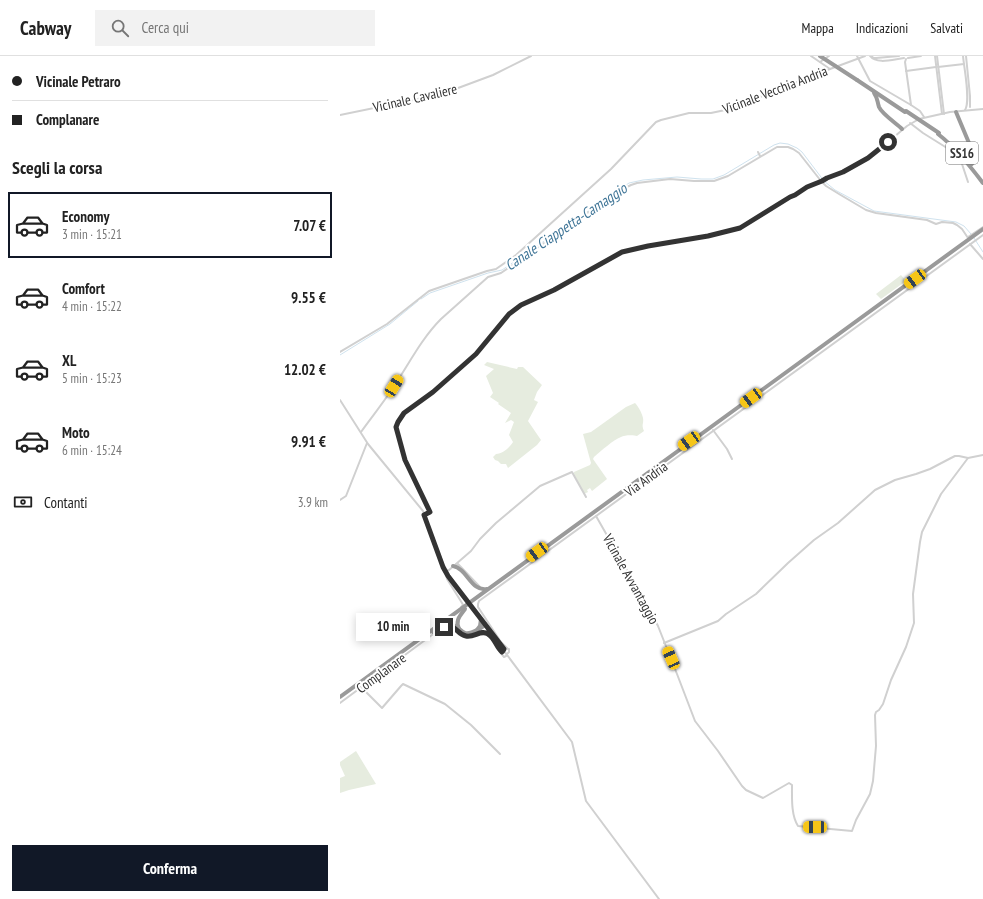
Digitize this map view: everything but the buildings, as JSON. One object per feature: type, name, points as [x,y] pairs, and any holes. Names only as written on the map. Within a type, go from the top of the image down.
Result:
[{"type":"highway","name":"SS16","points":[[820,56],[938,133],[957,148],[972,164],[983,183]]},
{"type":"highway","name":"SS16","points":[[824,56],[872,91],[906,112]]},
{"type":"highway","points":[[872,91],[882,112],[902,129]]},
{"type":"highway","points":[[879,107],[884,101],[893,104]]},
{"type":"highway","points":[[956,112],[970,146],[970,160],[972,164]]},
{"type":"highway","name":"SS16","points":[[938,133],[956,150],[981,178]]},
{"type":"highway","points":[[957,148],[966,152],[970,146]]},
{"type":"highway","points":[[340,699],[468,604],[983,231]]},
{"type":"highway","points":[[340,699],[973,238]]},
{"type":"highway","points":[[452,567],[461,570],[475,586],[478,592],[468,604]]},
{"type":"highway","points":[[475,586],[485,590],[496,584]]},
{"type":"highway","points":[[460,630],[457,625],[457,621],[458,617],[465,609]]},
{"type":"highway","points":[[481,619],[481,627]]},
{"type":"highway","points":[[433,632],[448,624],[452,624],[463,632],[469,633],[481,627],[488,629]]},
{"type":"street","name":"Vicinale Cavaliere","points":[[340,115],[442,94],[493,75],[531,56]]},
{"type":"street","points":[[811,56],[830,69]]},
{"type":"street","points":[[820,62],[829,56]]},
{"type":"street","name":"Vicinale Vecchia Andria","points":[[340,352],[387,324],[430,291],[496,269],[516,255],[611,169],[656,122],[681,115],[711,113],[730,109],[858,57],[865,56]]},
{"type":"street","points":[[871,56],[873,58],[899,56]]},
{"type":"street","points":[[871,56],[877,61],[921,56]]},
{"type":"street","points":[[936,56],[943,114]]},
{"type":"street","points":[[964,56],[968,108]]},
{"type":"street","points":[[964,56],[970,96],[968,108]]},
{"type":"street","points":[[858,57],[870,81],[911,105],[920,111],[924,117]]},
{"type":"street","points":[[906,58],[905,62],[911,105]]},
{"type":"street","points":[[906,70],[964,64]]},
{"type":"street","points":[[943,110],[956,112],[964,111],[968,108],[983,109]]},
{"type":"street","points":[[938,115],[943,110]]},
{"type":"street","points":[[424,515],[430,512],[405,460],[396,427],[398,422],[404,413],[433,392],[476,354],[509,314],[521,305],[554,290],[622,252],[708,236],[740,228],[807,187],[843,172],[868,158],[910,123],[924,117],[950,112]]},
{"type":"street","points":[[910,123],[955,153],[960,161],[968,182]]},
{"type":"street","points":[[361,432],[390,393],[416,351],[434,326],[488,277],[501,273],[619,191],[637,183],[670,179],[694,181],[714,180],[728,176],[777,147],[788,146],[799,153],[826,186],[872,212],[928,220],[936,224],[942,222],[958,225],[973,238],[983,260]]},
{"type":"street","points":[[758,152],[760,156]]},
{"type":"street","name":"Via Andria","points":[[452,567],[460,565],[481,587],[489,587],[913,277],[973,238]]},
{"type":"street","name":"Via Andria","points":[[508,651],[478,607],[478,602],[919,281],[973,238]]},
{"type":"street","points":[[340,400],[367,443],[419,506],[424,515],[443,567],[448,576],[481,619]]},
{"type":"street","points":[[713,430],[732,459]]},
{"type":"street","points":[[340,500],[346,496],[367,443]]},
{"type":"street","points":[[664,643],[718,621],[756,594],[814,540],[838,523],[875,490],[894,480],[930,469],[951,458],[959,456],[968,458],[983,455]]},
{"type":"street","name":"Vicinale Avvantaggio","points":[[596,516],[658,626],[695,721],[745,789],[763,798],[789,783],[792,785],[793,811],[798,826],[852,831],[856,820],[870,794],[873,781],[876,746],[874,715],[883,704],[914,623],[913,594],[922,532],[941,494],[968,458]]},
{"type":"street","points":[[446,571],[471,551],[480,538],[496,523],[540,486],[572,472],[586,497]]},
{"type":"street","points":[[443,567],[452,567]]},
{"type":"street","points":[[448,576],[452,567]]},
{"type":"street","name":"Complanare","points":[[340,699],[462,607],[462,603],[447,579],[446,571]]},
{"type":"street","name":"Complanare","points":[[340,699],[361,687],[447,626],[454,627],[459,632],[471,637],[482,632],[488,633],[504,657]]},
{"type":"street","points":[[488,629],[503,650],[508,651]]},
{"type":"street","name":"Complanare","points":[[499,649],[503,650]]},
{"type":"street","points":[[508,651],[504,657],[511,659]]},
{"type":"street","points":[[508,651],[511,659],[572,742],[586,801],[659,899]]},
{"type":"street","points":[[361,687],[382,708],[404,684],[445,704],[471,725],[500,754]]},
{"type":"shaded area","points":[[901,275],[906,281],[881,299],[876,294]]},
{"type":"shaded area","points":[[487,362],[517,369],[518,367],[523,367],[542,385],[534,400],[538,402],[528,421],[541,440],[537,445],[508,468],[506,464],[501,464],[493,457],[496,454],[506,450],[513,442],[509,435],[514,422],[511,420],[505,423],[511,413],[490,397],[493,393],[486,376],[494,369],[484,365]]},
{"type":"shaded area","points":[[635,403],[642,416],[644,431],[637,436],[631,435],[618,438],[594,457],[593,459],[607,479],[592,491],[590,488],[587,490],[588,492],[584,494],[574,474],[574,472],[590,465],[591,463],[583,434],[591,432],[626,407]]},
{"type":"shaded area","points":[[356,751],[376,784],[340,793],[340,778],[345,776],[340,762]]},
{"type":"waterway","name":"Canale Ciappetta-Camaggio","points":[[421,299],[430,293],[488,273],[502,270],[629,183],[643,180],[677,177],[713,179],[724,175],[774,145],[780,143],[788,144],[797,148],[802,152],[824,181],[835,190],[874,211],[956,222],[964,226],[971,234]]},
{"type":"waterway","name":"Canale Ciappetta-Camaggio","points":[[974,238],[983,252]]},
{"type":"waterway","name":"Canale Ciappetta-Camaggio","points":[[340,355],[390,324],[418,301]]},
{"type":"route","points":[[444,627],[454,627],[462,635],[471,637],[482,632],[488,633],[502,652],[504,649],[448,576],[443,567],[424,515],[430,512],[405,460],[396,427],[404,413],[433,392],[476,354],[509,314],[521,305],[554,290],[622,252],[708,236],[740,228],[807,187],[843,172],[866,159],[888,142]]}]
